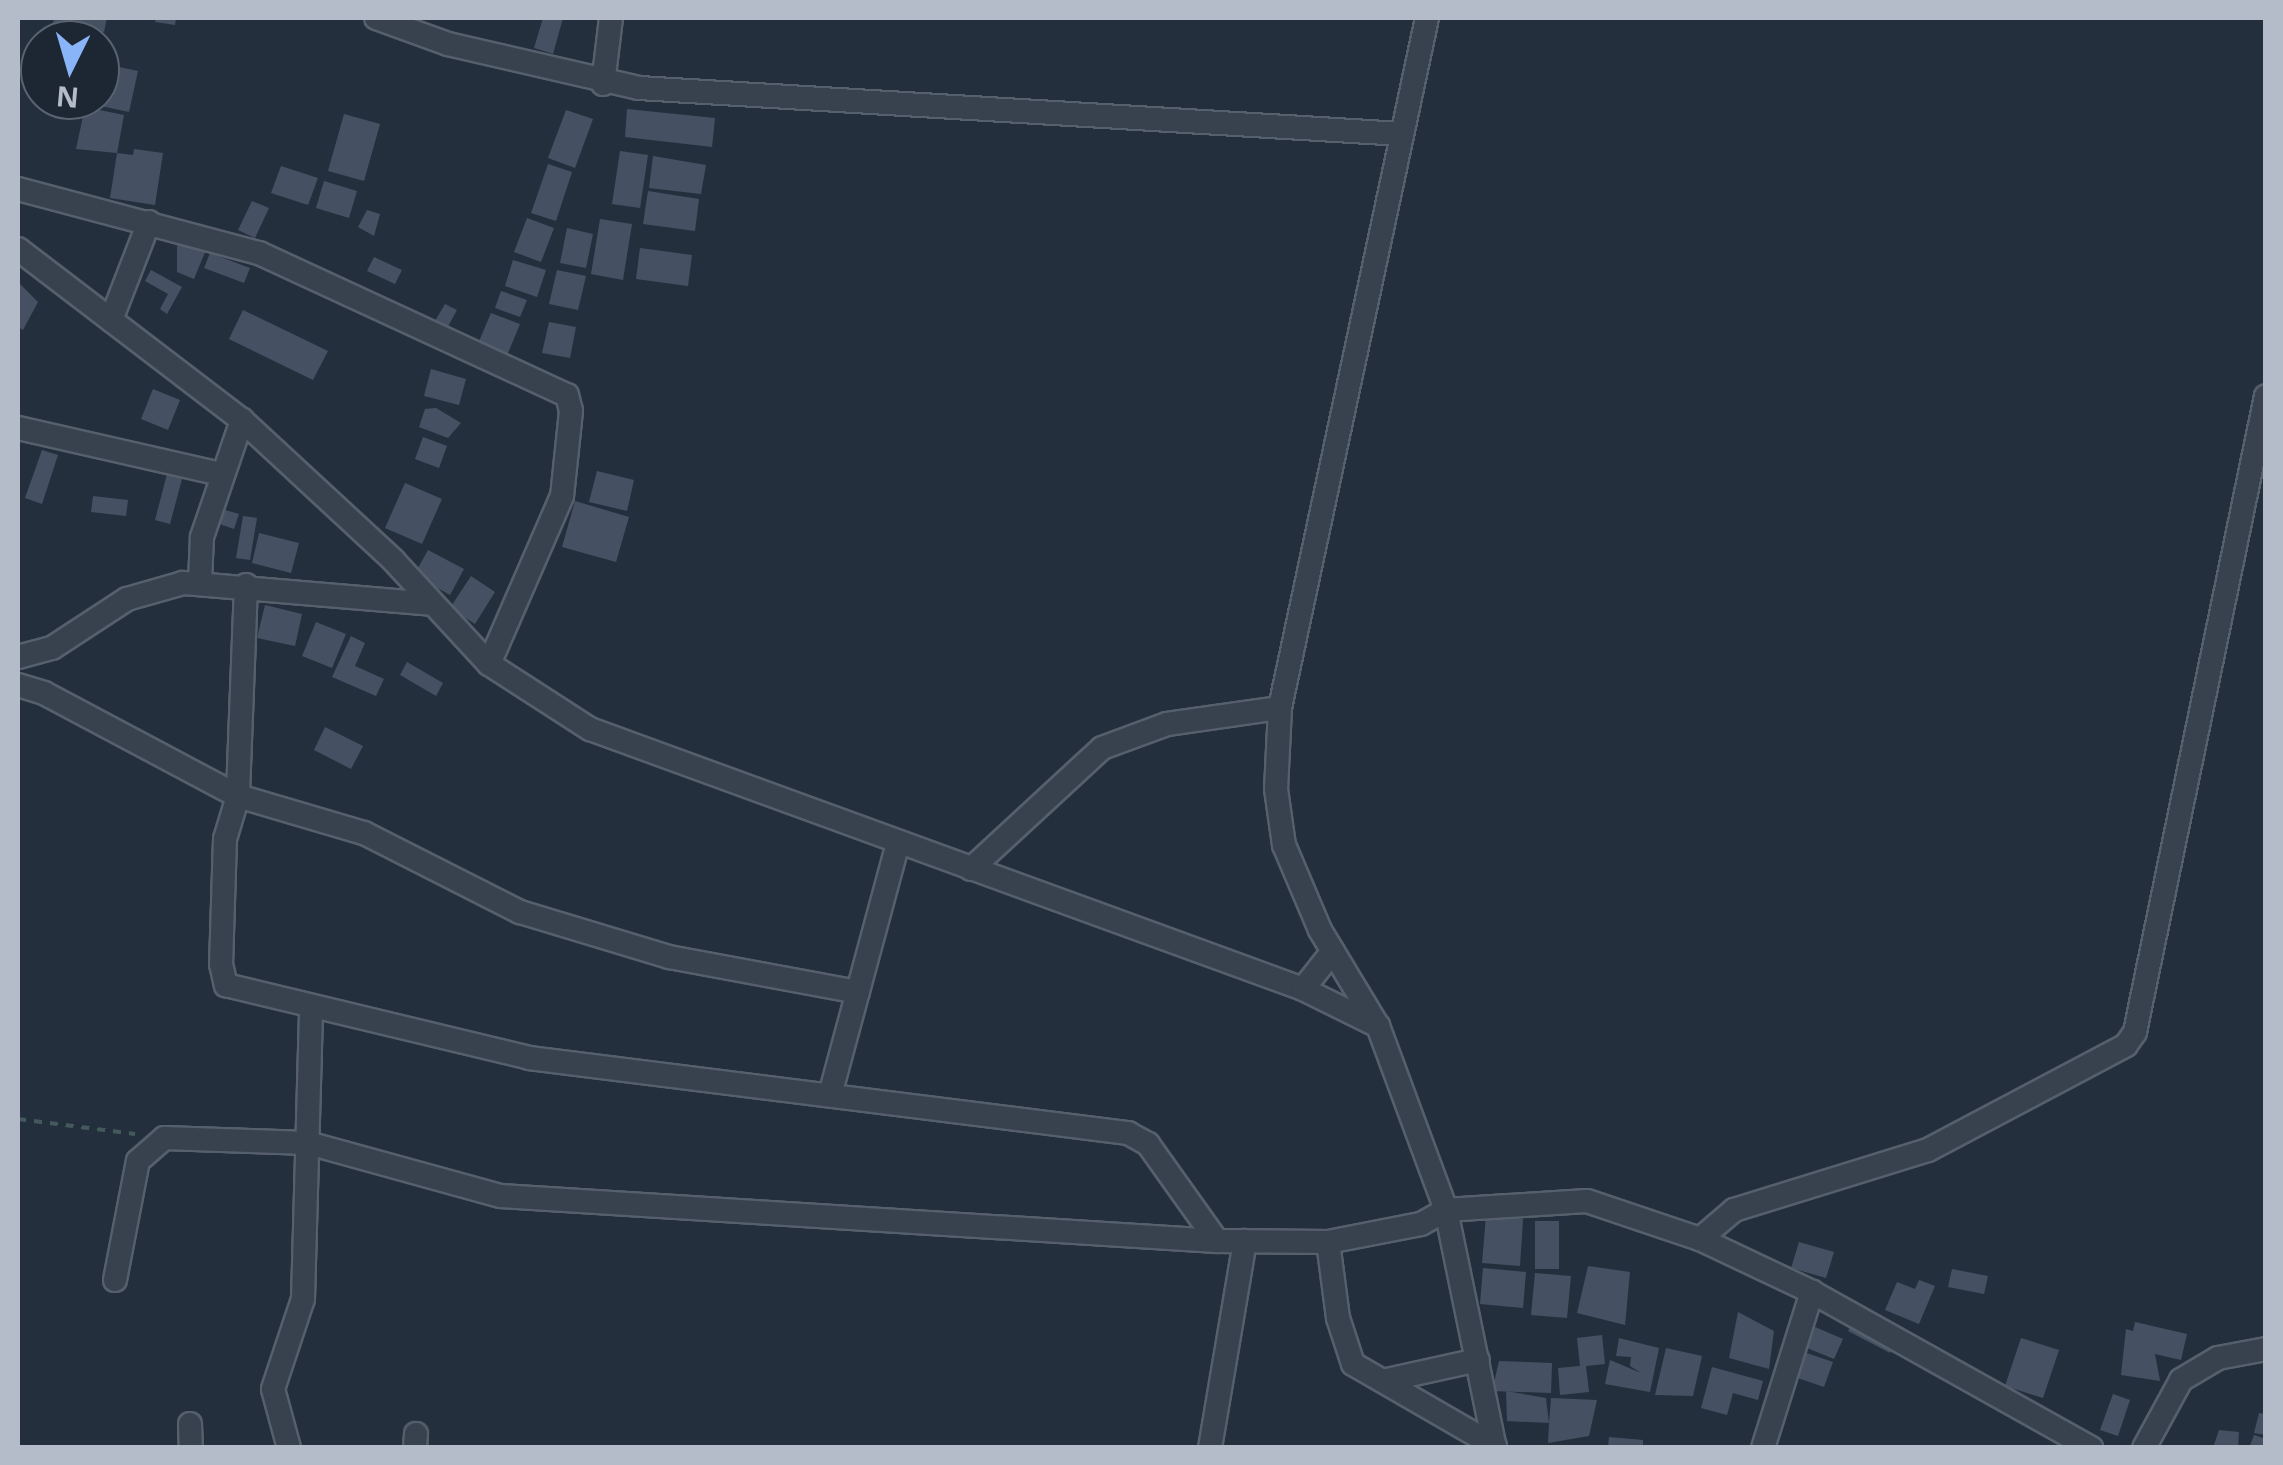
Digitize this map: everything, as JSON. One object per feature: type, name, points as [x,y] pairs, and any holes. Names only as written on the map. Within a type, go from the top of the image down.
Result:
[{"type":"street","points":[[376,18],[604,84],[1402,134]]},
{"type":"street","points":[[604,84],[611,18]]},
{"type":"street","points":[[1427,18],[1280,708],[1276,789],[1284,845],[1333,952],[1378,1026],[1446,1210],[1495,1447]]},
{"type":"street","points":[[18,189],[259,253],[567,395],[572,411],[562,496],[489,664]]},
{"type":"street","points":[[111,320],[149,222]]},
{"type":"street","points":[[18,249],[242,420],[489,664],[590,729],[1302,989],[1378,1026]]},
{"type":"street","points":[[1700,1240],[1734,1210],[1928,1150],[2126,1045],[2135,1032],[2266,396]]},
{"type":"street","points":[[200,581],[202,537],[242,420]]},
{"type":"street","points":[[18,428],[221,474]]},
{"type":"street","points":[[18,657],[52,648],[126,599],[200,581],[432,604]]},
{"type":"street","points":[[246,586],[238,796],[226,839],[220,964],[226,984],[311,1008],[530,1058],[1128,1133],[1148,1144],[1217,1241]]},
{"type":"street","points":[[18,685],[44,692],[238,796],[364,833],[520,912],[668,958],[858,992]]},
{"type":"street","points":[[970,869],[1102,748],[1167,724],[1280,708]]},
{"type":"street","points":[[830,1094],[898,843]]},
{"type":"street","points":[[1302,989],[1333,952]]},
{"type":"street","points":[[289,1448],[274,1388],[304,1300],[311,1008]]},
{"type":"street","points":[[114,1280],[138,1161],[164,1138],[308,1143],[501,1196],[1217,1241],[1328,1242],[1421,1224],[1446,1210],[1586,1202],[1700,1240],[1812,1292],[2091,1448]]},
{"type":"street","points":[[1210,1448],[1245,1241]]},
{"type":"street","points":[[1328,1242],[1338,1318],[1353,1364],[1387,1380],[1495,1447]]},
{"type":"street","points":[[1763,1448],[1812,1292]]},
{"type":"street","points":[[2144,1448],[2181,1380],[2218,1358],[2266,1349]]},
{"type":"street","points":[[1387,1380],[1478,1360]]},
{"type":"path","points":[[18,1119],[164,1138]]},
{"type":"building","points":[[54,18],[107,18],[107,20]]},
{"type":"building","points":[[156,18],[176,18],[175,25],[155,22]]},
{"type":"building","points":[[543,18],[563,18],[553,54],[534,48]]},
{"type":"building","points":[[120,67],[138,71],[129,112],[120,110]]},
{"type":"building","points":[[627,109],[715,118],[712,147],[625,137]]},
{"type":"building","points":[[566,110],[593,119],[575,168],[548,158]]},
{"type":"building","points":[[120,114],[124,115],[117,153],[76,149],[82,120],[120,120]]},
{"type":"building","points":[[344,114],[380,124],[364,181],[328,171]]},
{"type":"building","points":[[134,149],[163,153],[155,205],[110,198],[117,153],[133,155]]},
{"type":"building","points":[[620,151],[648,155],[640,208],[612,204]]},
{"type":"building","points":[[653,156],[706,165],[701,194],[649,188]]},
{"type":"building","points":[[548,164],[572,172],[556,221],[531,213]]},
{"type":"building","points":[[281,166],[318,178],[308,205],[271,193]]},
{"type":"building","points":[[324,181],[357,191],[349,218],[316,208]]},
{"type":"building","points":[[648,191],[699,199],[695,231],[643,224]]},
{"type":"building","points":[[252,201],[269,208],[255,238],[238,230]]},
{"type":"building","points":[[367,210],[380,214],[374,236],[358,227]]},
{"type":"building","points":[[527,218],[554,228],[541,262],[514,252]]},
{"type":"building","points":[[600,219],[632,224],[623,280],[591,274]]},
{"type":"building","points":[[567,228],[593,234],[586,268],[560,263]]},
{"type":"building","points":[[177,245],[208,245],[194,279],[177,272]]},
{"type":"building","points":[[640,248],[692,255],[688,286],[636,279]]},
{"type":"building","points":[[210,253],[250,268],[244,283],[204,268]]},
{"type":"building","points":[[374,257],[402,270],[395,284],[367,271]]},
{"type":"building","points":[[513,260],[546,270],[537,297],[505,286]]},
{"type":"building","points":[[151,270],[182,287],[167,314],[160,309],[168,294],[145,281]]},
{"type":"building","points":[[557,270],[586,276],[578,310],[549,304]]},
{"type":"building","points":[[18,282],[38,302],[23,330],[18,327]]},
{"type":"building","points":[[501,291],[527,300],[520,317],[495,308]]},
{"type":"building","points":[[445,304],[457,310],[445,332],[432,326]]},
{"type":"building","points":[[243,310],[328,351],[313,380],[229,339]]},
{"type":"building","points":[[491,313],[520,324],[506,358],[477,346]]},
{"type":"building","points":[[549,322],[576,327],[570,358],[542,353]]},
{"type":"building","points":[[431,369],[466,379],[459,405],[424,396]]},
{"type":"building","points":[[153,389],[180,400],[168,430],[141,419]]},
{"type":"building","points":[[436,408],[461,423],[448,438],[419,427],[425,409]]},
{"type":"building","points":[[423,437],[447,446],[439,468],[415,459]]},
{"type":"building","points":[[42,450],[58,455],[42,504],[25,498]]},
{"type":"building","points":[[597,471],[634,480],[627,511],[589,502]]},
{"type":"building","points":[[167,474],[182,479],[170,524],[155,520]]},
{"type":"building","points":[[405,483],[442,499],[422,544],[385,528]]},
{"type":"building","points":[[93,496],[128,500],[126,516],[91,512]]},
{"type":"building","points":[[575,501],[629,517],[616,562],[562,547]]},
{"type":"building","points":[[215,507],[239,514],[234,529],[211,521]]},
{"type":"building","points":[[243,516],[257,518],[250,560],[236,558]]},
{"type":"building","points":[[259,533],[299,543],[291,573],[252,563]]},
{"type":"building","points":[[428,550],[464,569],[450,595],[414,575]]},
{"type":"building","points":[[471,576],[495,592],[475,624],[450,608]]},
{"type":"building","points":[[265,605],[302,614],[295,646],[257,638]]},
{"type":"building","points":[[316,622],[346,634],[332,668],[302,656]]},
{"type":"building","points":[[351,636],[365,643],[355,666],[384,679],[376,696],[332,677]]},
{"type":"building","points":[[407,662],[443,683],[436,696],[400,675]]},
{"type":"building","points":[[325,727],[363,746],[351,769],[314,750]]},
{"type":"building","points":[[1486,1216],[1523,1219],[1520,1266],[1482,1263]]},
{"type":"building","points":[[1535,1221],[1559,1221],[1559,1269],[1535,1269]]},
{"type":"building","points":[[1799,1242],[1834,1252],[1826,1278],[1791,1268]]},
{"type":"building","points":[[1588,1266],[1630,1272],[1625,1325],[1577,1313]]},
{"type":"building","points":[[1483,1268],[1526,1272],[1523,1308],[1480,1304]]},
{"type":"building","points":[[1952,1269],[1988,1276],[1984,1294],[1948,1287]]},
{"type":"building","points":[[1535,1273],[1571,1276],[1567,1318],[1531,1315]]},
{"type":"building","points":[[1919,1280],[1935,1286],[1919,1324],[1885,1310],[1897,1282],[1915,1289]]},
{"type":"building","points":[[1738,1312],[1774,1331],[1769,1369],[1729,1358]]},
{"type":"building","points":[[1855,1319],[1893,1343],[1890,1353],[1848,1331]]},
{"type":"building","points":[[2135,1322],[2187,1334],[2181,1360],[2155,1354],[2160,1381],[2121,1375],[2126,1329],[2133,1331]]},
{"type":"building","points":[[1806,1323],[1843,1339],[1834,1359],[1797,1344]]},
{"type":"building","points":[[1602,1335],[1605,1364],[1586,1366],[1589,1392],[1560,1395],[1558,1368],[1580,1366],[1577,1338]]},
{"type":"building","points":[[1619,1338],[1659,1348],[1650,1392],[1605,1384],[1610,1360],[1641,1373],[1630,1366],[1631,1357],[1616,1356]]},
{"type":"building","points":[[2021,1338],[2059,1350],[2043,1398],[2005,1386]]},
{"type":"building","points":[[1666,1348],[1702,1356],[1693,1396],[1655,1395]]},
{"type":"building","points":[[1798,1350],[1833,1362],[1824,1387],[1789,1375]]},
{"type":"building","points":[[1499,1361],[1552,1363],[1551,1393],[1492,1391]]},
{"type":"building","points":[[1712,1367],[1763,1381],[1758,1400],[1733,1393],[1727,1415],[1701,1408]]},
{"type":"building","points":[[1506,1391],[1546,1398],[1549,1423],[1507,1421]]},
{"type":"building","points":[[2113,1394],[2130,1400],[2118,1436],[2100,1430]]},
{"type":"building","points":[[1551,1398],[1597,1400],[1589,1436],[1548,1443]]},
{"type":"building","points":[[2259,1413],[2266,1414],[2266,1435],[2254,1433]]},
{"type":"building","points":[[2219,1430],[2239,1432],[2238,1448],[2213,1448]]},
{"type":"building","points":[[2254,1435],[2266,1439],[2266,1448],[2249,1448]]},
{"type":"building","points":[[1609,1437],[1643,1440],[1643,1448],[1608,1448]]}]
